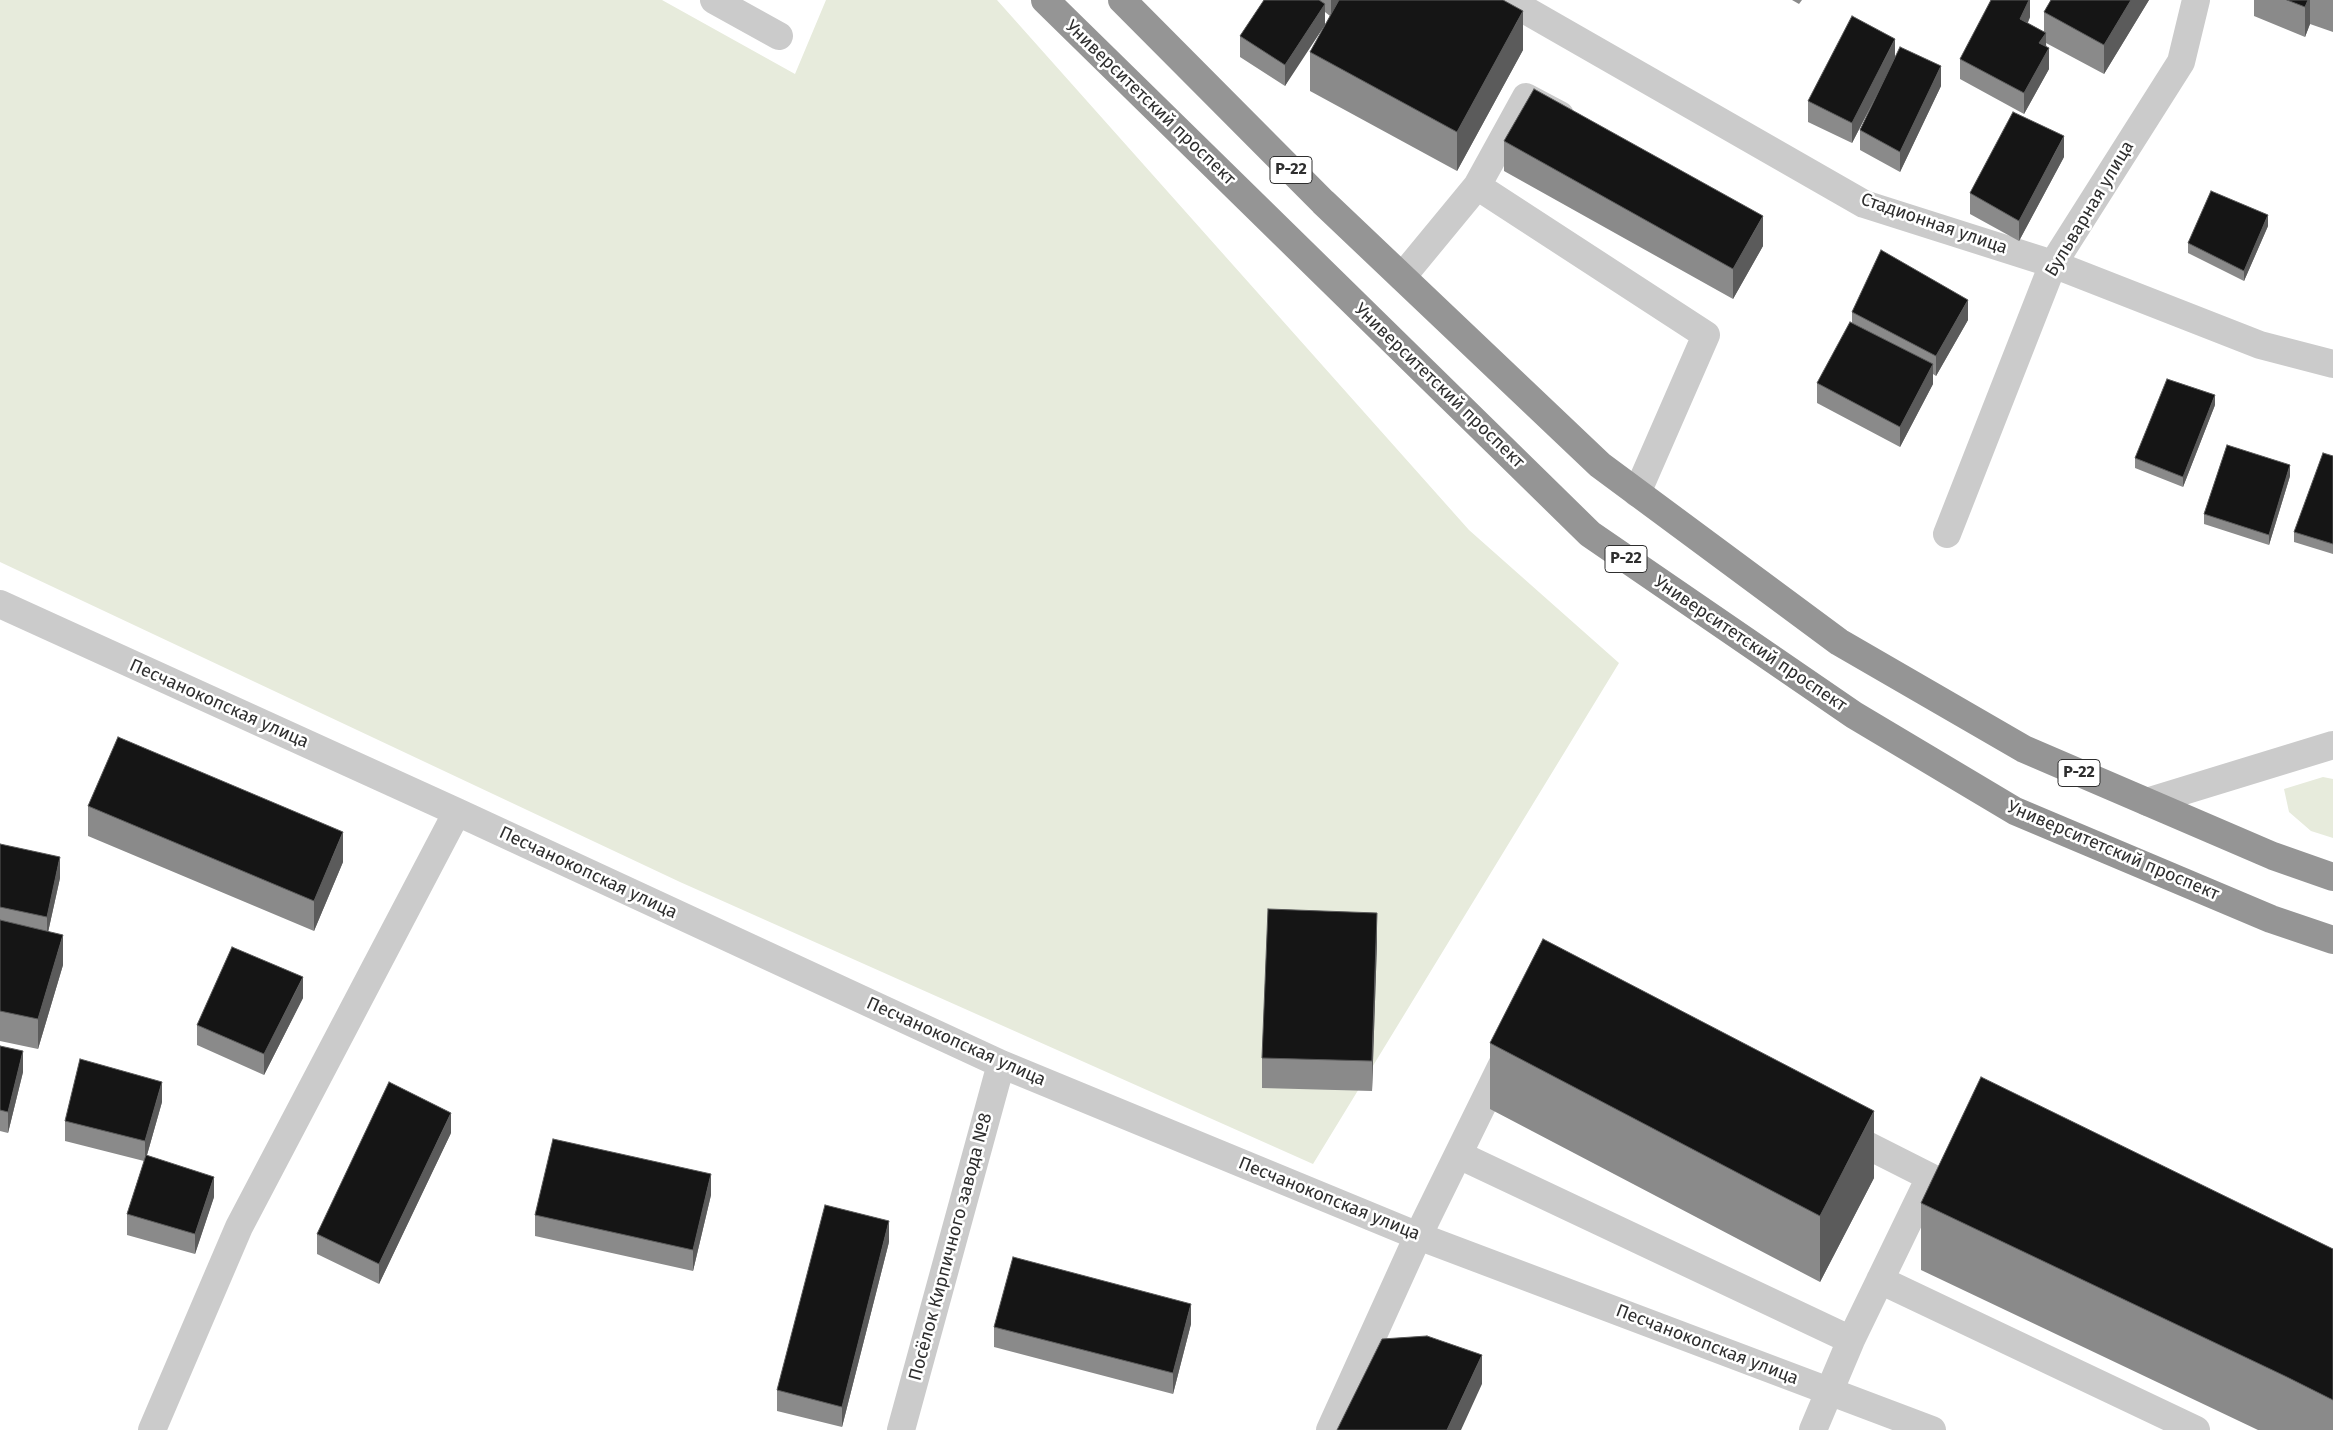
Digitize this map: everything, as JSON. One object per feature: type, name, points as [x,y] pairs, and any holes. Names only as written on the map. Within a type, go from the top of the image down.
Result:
[{"type":"highway","name":"Университетский проспект","points":[[1045,0],[1590,534],[1854,715],[2015,811],[2271,919],[2333,940]]},
{"type":"highway","name":"Р-22","points":[[1122,0],[1323,202],[1600,465],[1838,642],[2024,749],[2272,856],[2333,877]]},
{"type":"street","points":[[714,0],[779,36]]},
{"type":"street","name":"Стадионная улица","points":[[1508,0],[1864,204],[2053,264],[2260,345],[2333,364]]},
{"type":"street","name":"Бульварная улица","points":[[1947,534],[2053,264],[2181,62],[2196,0]]},
{"type":"street","points":[[1402,277],[1478,186],[1526,97],[1578,125]]},
{"type":"street","points":[[1478,186],[1706,336],[1637,493]]},
{"type":"street","name":"Песчанокопская улица","points":[[0,604],[457,812],[1001,1064],[1418,1236],[1932,1430]]},
{"type":"street","points":[[2147,802],[2333,745]]},
{"type":"street","points":[[152,1430],[239,1227],[457,812]]},
{"type":"street","points":[[1330,1430],[1418,1236],[1514,1040]]},
{"type":"street","name":"Посёлок Кирпичного завода №8","points":[[901,1430],[1001,1064]]},
{"type":"street","points":[[1816,1119],[1930,1177]]},
{"type":"street","points":[[1813,1430],[1851,1340],[1930,1177],[1945,1153]]},
{"type":"street","points":[[1459,1155],[1851,1340]]},
{"type":"street","points":[[1880,1280],[2196,1430]]},
{"type":"shaded area","points":[[0,0],[662,0],[795,74],[826,0],[997,0],[1469,530],[1619,663],[1313,1164],[680,882],[0,562]]},
{"type":"shaded area","points":[[2323,777],[2333,779],[2333,838],[2311,831],[2289,812],[2284,789]]},
{"type":"building","points":[[1264,0],[1319,0],[1325,4],[1285,65],[1240,36]]},
{"type":"building","points":[[1339,0],[1503,0],[1523,11],[1457,132],[1310,52]]},
{"type":"building","points":[[1991,0],[2029,0],[2020,19],[2046,33],[2039,43],[2049,48],[2024,93],[1960,59]]},
{"type":"building","points":[[2051,0],[2131,0],[2104,45],[2044,12]]},
{"type":"building","points":[[2287,0],[2308,0],[2305,7]]},
{"type":"building","points":[[1852,16],[1895,39],[1852,123],[1808,101]]},
{"type":"building","points":[[1900,47],[1941,66],[1900,152],[1860,130]]},
{"type":"building","points":[[1534,89],[1763,216],[1733,269],[1504,141]]},
{"type":"building","points":[[2013,112],[2064,136],[2019,221],[1970,193]]},
{"type":"building","points":[[2211,191],[2268,215],[2244,271],[2188,243]]},
{"type":"building","points":[[1881,250],[1968,300],[1936,356],[1852,312]]},
{"type":"building","points":[[1850,322],[1933,364],[1900,427],[1817,383]]},
{"type":"building","points":[[2167,379],[2215,395],[2183,477],[2135,458]]},
{"type":"building","points":[[2227,445],[2290,465],[2269,535],[2204,514]]},
{"type":"building","points":[[2323,453],[2333,456],[2333,544],[2294,532]]},
{"type":"building","points":[[118,737],[343,832],[314,901],[88,806]]},
{"type":"building","points":[[0,844],[60,857],[47,917],[0,907]]},
{"type":"building","points":[[1268,909],[1377,913],[1372,1061],[1262,1058]]},
{"type":"building","points":[[0,920],[63,935],[38,1019],[0,1011]]},
{"type":"building","points":[[1543,939],[1874,1111],[1820,1216],[1490,1043]]},
{"type":"building","points":[[232,947],[303,977],[264,1054],[197,1025]]},
{"type":"building","points":[[0,1046],[23,1051],[8,1112],[0,1110]]},
{"type":"building","points":[[80,1059],[162,1082],[145,1141],[65,1121]]},
{"type":"building","points":[[1981,1077],[2333,1249],[2333,1400],[1921,1203]]},
{"type":"building","points":[[389,1082],[451,1113],[379,1264],[317,1234]]},
{"type":"building","points":[[553,1139],[711,1174],[693,1250],[535,1215]]},
{"type":"building","points":[[146,1155],[214,1177],[195,1234],[127,1214]]},
{"type":"building","points":[[825,1205],[889,1221],[842,1407],[777,1390]]},
{"type":"building","points":[[1013,1257],[1191,1304],[1173,1373],[994,1327]]},
{"type":"building","points":[[1427,1336],[1482,1355],[1447,1430],[1337,1430],[1382,1339]]}]
